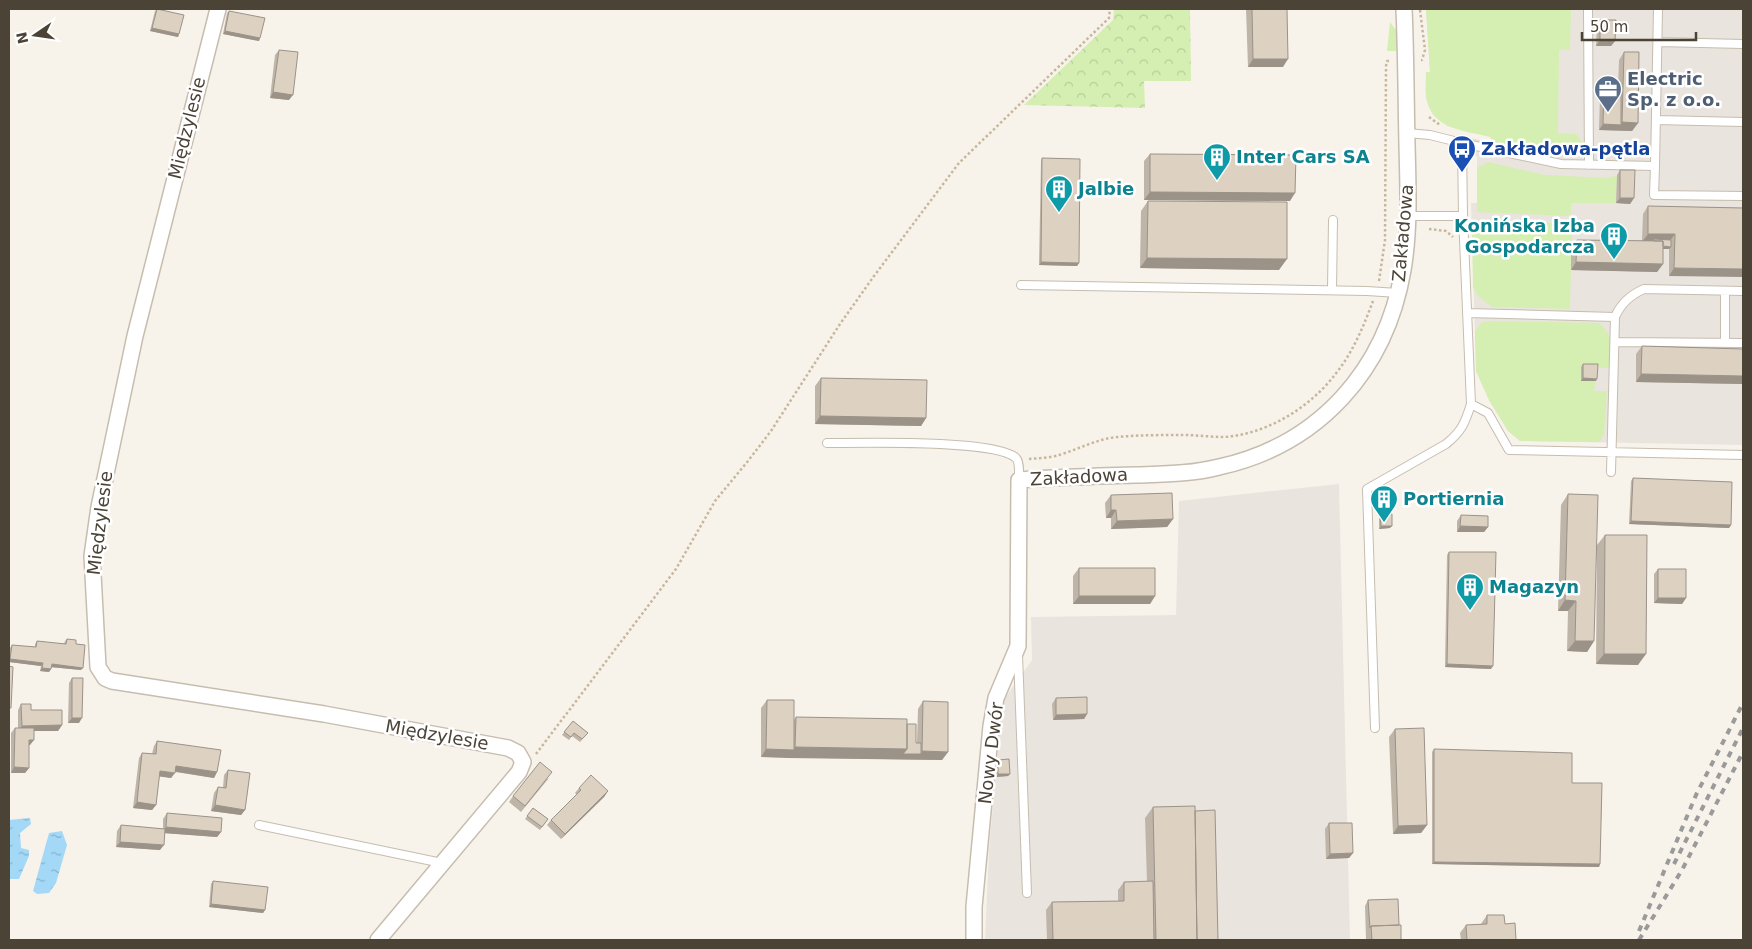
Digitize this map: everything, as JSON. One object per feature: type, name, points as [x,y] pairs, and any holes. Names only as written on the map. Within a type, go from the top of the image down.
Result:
[{"type":"street","name":"Międzylesie","points":[[218,9],[135,336],[99,507],[92,556],[98,667],[106,678],[112,681],[324,714],[508,748],[518,753],[523,762]]},
{"type":"street","name":"Zakładowa","points":[[1019,480],[1200,471],[1234,464],[1263,454],[1299,435],[1321,419],[1359,380],[1383,336],[1398,293],[1405,257],[1408,216],[1404,9]]},
{"type":"street","name":"Nowy Dwór","points":[[974,940],[974,907],[991,726],[996,698],[1018,646],[1019,480]]},
{"type":"street","points":[[378,940],[519,772],[523,762]]},
{"type":"lane","points":[[1588,9],[1589,165]]},
{"type":"lane","points":[[1658,9],[1654,195],[1743,196]]},
{"type":"lane","points":[[1658,42],[1743,44]]},
{"type":"lane","points":[[1656,120],[1743,122]]},
{"type":"lane","points":[[1407,133],[1430,135],[1539,161],[1561,164],[1655,166]]},
{"type":"lane","points":[[1375,728],[1366,489],[1446,444],[1457,435],[1464,425],[1471,404],[1463,216],[1462,143]]},
{"type":"lane","points":[[1408,216],[1463,216]]},
{"type":"lane","points":[[1332,290],[1333,220]]},
{"type":"lane","points":[[1021,285],[1332,290],[1398,293]]},
{"type":"lane","points":[[1611,472],[1615,317],[1623,303],[1629,297],[1644,290],[1743,291]]},
{"type":"lane","points":[[1725,291],[1725,343]]},
{"type":"lane","points":[[1467,312],[1615,317]]},
{"type":"lane","points":[[1615,342],[1743,343]]},
{"type":"lane","points":[[1471,404],[1488,413],[1509,450],[1743,455]]},
{"type":"lane","points":[[827,442],[962,445],[995,449],[1015,457],[1018,461],[1019,480]]},
{"type":"lane","points":[[1018,646],[1027,893]]},
{"type":"lane","points":[[260,825],[442,863]]},
{"type":"path","points":[[523,762],[536,754],[676,570],[715,501],[748,461],[781,416],[869,284],[959,163],[1109,18],[1110,9]]},
{"type":"path","points":[[1414,60],[1422,60],[1425,50],[1420,9]]},
{"type":"path","points":[[1378,286],[1385,240],[1387,61]]},
{"type":"path","points":[[1027,460],[1059,455],[1108,438],[1180,435],[1228,436],[1246,433],[1278,421],[1306,404],[1338,372],[1349,354],[1375,296]]},
{"type":"shaded area","points":[[1426,9],[1743,9],[1743,445],[1520,441],[1508,431],[1489,400],[1476,371],[1471,203],[1477,203],[1477,156],[1472,156],[1471,138],[1490,142],[1491,137],[1447,126],[1433,115],[1426,98],[1426,72],[1430,72]]},
{"type":"shaded area","points":[[1339,484],[1350,940],[985,940],[989,851],[1002,702],[1032,660],[1031,617],[1176,615],[1179,501]]},
{"type":"green space","points":[[1114,9],[1190,9],[1191,81],[1144,81],[1145,108],[1024,105],[1113,20]]},
{"type":"green space","points":[[1426,9],[1571,9],[1570,50],[1559,50],[1558,133],[1577,134],[1583,153],[1575,156],[1565,156],[1524,150],[1490,142],[1491,137],[1450,127],[1441,122],[1429,107],[1426,96],[1426,72],[1430,72]]},
{"type":"green space","points":[[1390,22],[1396,30],[1397,51],[1387,51]]},
{"type":"green space","points":[[1488,162],[1545,175],[1609,178],[1617,175],[1616,203],[1571,203],[1571,214],[1567,216],[1477,212],[1477,168]]},
{"type":"green space","points":[[1477,221],[1567,223],[1572,226],[1570,309],[1492,307],[1478,296],[1473,288],[1472,227]]},
{"type":"green space","points":[[1482,322],[1599,323],[1604,328],[1610,343],[1609,368],[1581,367],[1581,381],[1596,381],[1594,391],[1607,391],[1604,435],[1599,442],[1520,441],[1508,431],[1489,400],[1476,371],[1475,331]]},
{"type":"water","points":[[30,818],[31,824],[20,833],[21,848],[29,850],[29,856],[19,879],[9,879],[9,820]]},
{"type":"water","points":[[62,831],[67,845],[56,883],[49,893],[37,894],[33,891],[49,833]]},
{"type":"building","points":[[157,9],[184,15],[179,34],[152,28]]},
{"type":"building","points":[[1252,9],[1287,9],[1288,59],[1253,59]]},
{"type":"building","points":[[229,11],[265,18],[260,38],[225,31]]},
{"type":"building","points":[[1600,20],[1616,20],[1615,41],[1600,40]]},
{"type":"building","points":[[279,50],[298,52],[293,95],[273,92]]},
{"type":"building","points":[[1624,52],[1639,52],[1638,123],[1622,122]]},
{"type":"building","name":"Electric Sp. z o.o.","points":[[1604,90],[1621,90],[1621,125],[1603,124]]},
{"type":"building","name":"Inter Cars SA","points":[[1150,154],[1296,155],[1295,193],[1150,192]]},
{"type":"building","name":"Jalbie","points":[[1042,158],[1080,159],[1079,263],[1041,262]]},
{"type":"building","points":[[1620,170],[1635,170],[1634,198],[1620,198]]},
{"type":"building","points":[[1148,201],[1287,202],[1287,259],[1147,258]]},
{"type":"building","points":[[1648,206],[1743,208],[1743,269],[1674,268],[1675,234],[1648,234]]},
{"type":"building","points":[[1654,239],[1671,240],[1671,247],[1663,246],[1663,241],[1654,241]]},
{"type":"building","name":"Konińska Izba Gospodarcza","points":[[1577,240],[1663,241],[1663,264],[1576,262]]},
{"type":"building","points":[[1642,346],[1743,349],[1743,376],[1641,374]]},
{"type":"building","points":[[1583,364],[1598,364],[1597,379],[1583,378]]},
{"type":"building","points":[[821,378],[927,380],[926,418],[820,416]]},
{"type":"building","points":[[1633,478],[1732,482],[1731,525],[1631,521]]},
{"type":"building","points":[[1172,493],[1173,519],[1117,521],[1116,510],[1111,510],[1111,495]]},
{"type":"building","points":[[1568,494],[1598,495],[1594,641],[1575,641],[1576,601],[1565,600]]},
{"type":"building","name":"Portiernia","points":[[1380,514],[1392,514],[1392,526],[1381,526]]},
{"type":"building","points":[[1461,515],[1488,516],[1488,527],[1460,526]]},
{"type":"building","points":[[1605,535],[1647,535],[1646,654],[1604,654]]},
{"type":"building","name":"Magazyn","points":[[1449,552],[1496,552],[1493,666],[1447,664]]},
{"type":"building","points":[[1079,568],[1155,568],[1155,596],[1079,596]]},
{"type":"building","points":[[1658,569],[1686,569],[1686,598],[1658,598]]},
{"type":"building","points":[[67,639],[76,640],[76,644],[85,645],[83,668],[52,664],[51,669],[42,668],[43,663],[10,659],[12,645],[36,647],[37,641],[66,644]]},
{"type":"building","points":[[9,666],[13,667],[11,708],[9,708]]},
{"type":"building","points":[[72,678],[83,678],[82,718],[72,718]]},
{"type":"building","points":[[1087,697],[1087,714],[1056,715],[1056,698]]},
{"type":"building","points":[[767,700],[794,700],[794,750],[766,749]]},
{"type":"building","points":[[923,701],[948,702],[948,752],[922,751]]},
{"type":"building","points":[[21,704],[31,704],[31,710],[62,710],[62,725],[22,726]]},
{"type":"building","points":[[796,717],[907,719],[907,749],[795,747]]},
{"type":"building","points":[[573,721],[588,733],[582,739],[574,733],[571,737],[564,732]]},
{"type":"building","points":[[907,724],[916,724],[916,743],[921,743],[921,754],[903,754],[907,749]]},
{"type":"building","points":[[15,728],[34,728],[34,740],[29,740],[29,768],[14,767]]},
{"type":"building","points":[[1424,728],[1427,825],[1398,826],[1395,729]]},
{"type":"building","points":[[157,741],[221,750],[217,772],[176,766],[175,773],[160,771],[156,805],[137,802],[142,753],[156,754]]},
{"type":"building","points":[[1434,749],[1572,753],[1572,783],[1602,783],[1600,864],[1434,862]]},
{"type":"building","points":[[1009,759],[1010,774],[998,774],[998,760]]},
{"type":"building","points":[[540,762],[552,772],[525,806],[513,796]]},
{"type":"building","points":[[228,770],[250,773],[245,810],[215,805],[218,787],[226,788]]},
{"type":"building","points":[[591,775],[608,791],[565,834],[551,820],[581,790],[579,788]]},
{"type":"building","points":[[1195,806],[1197,940],[1156,940],[1153,807]]},
{"type":"building","points":[[533,808],[548,819],[542,827],[527,816]]},
{"type":"building","points":[[1215,810],[1218,940],[1197,940],[1195,811]]},
{"type":"building","points":[[167,813],[222,818],[221,832],[166,827]]},
{"type":"building","points":[[1329,823],[1352,823],[1353,853],[1330,854]]},
{"type":"building","points":[[121,825],[165,829],[164,845],[120,842]]},
{"type":"building","points":[[213,881],[268,887],[265,910],[211,904]]},
{"type":"building","points":[[1153,881],[1154,940],[1053,940],[1052,902],[1124,901],[1124,882]]},
{"type":"building","points":[[1398,899],[1399,925],[1371,926],[1370,928],[1368,900]]},
{"type":"building","points":[[1487,915],[1504,915],[1505,924],[1515,923],[1516,940],[1467,940],[1466,925],[1487,924]]},
{"type":"building","points":[[1401,925],[1401,940],[1372,940],[1371,926]]},
{"type":"railway","points":[[1639,931],[1696,795],[1743,703]]},
{"type":"railway","points":[[1674,864],[1743,728]]},
{"type":"railway","points":[[1639,940],[1682,870],[1743,752]]},
{"type":"place","name":"Electric Sp. z o.o.","points":[[1608,113]]},
{"type":"place","name":"Zakładowa-pętla","points":[[1462,173]]},
{"type":"place","name":"Inter Cars SA","points":[[1217,181]]},
{"type":"place","name":"Jalbie","points":[[1059,213]]},
{"type":"place","name":"Konińska Izba Gospodarcza","points":[[1614,260]]},
{"type":"place","name":"Portiernia","points":[[1384,523]]},
{"type":"place","name":"Magazyn","points":[[1470,611]]}]
